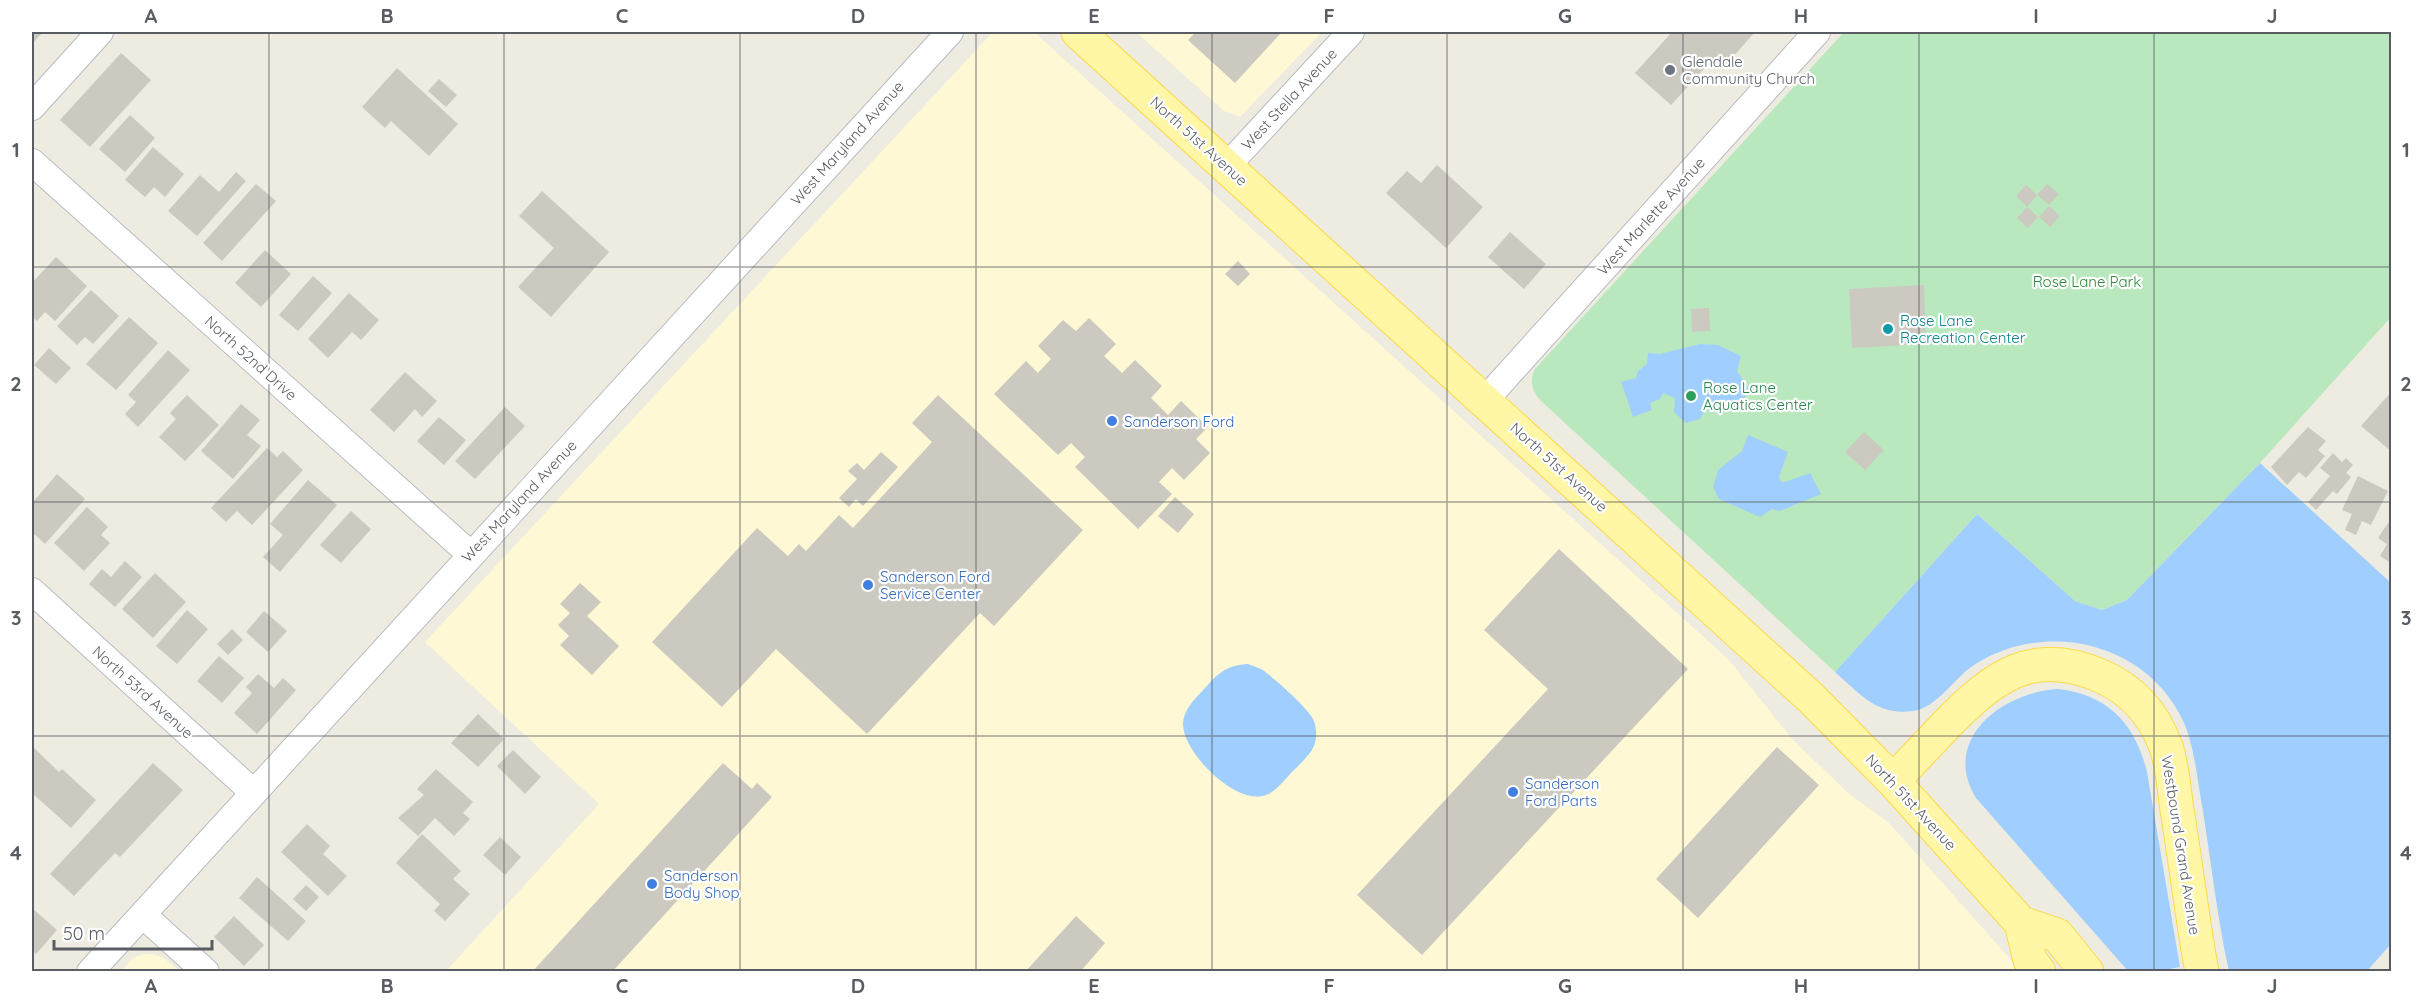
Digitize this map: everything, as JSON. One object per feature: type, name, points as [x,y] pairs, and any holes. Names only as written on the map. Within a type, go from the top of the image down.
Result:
[{"type":"main road","name":"North 51st Avenue","points":[[1078,32],[1811,698],[1893,781],[2021,923],[2030,960],[2039,972]]},
{"type":"main road","name":"Westbound Grand Avenue","points":[[1893,781],[1977,694],[2002,677],[2027,667],[2057,664],[2079,667],[2111,680],[2128,690],[2146,709],[2167,750],[2202,972]]},
{"type":"main road","name":"North 51st Avenue","points":[[2021,923],[2056,935],[2087,972]]},
{"type":"street","points":[[32,107],[100,32]]},
{"type":"street","name":"West Maryland Avenue","points":[[90,972],[950,32]]},
{"type":"street","name":"West Stella Avenue","points":[[1227,166],[1351,32]]},
{"type":"street","name":"West Marlette Avenue","points":[[1485,400],[1816,32]]},
{"type":"street","name":"North 52nd Drive","points":[[32,162],[470,554]]},
{"type":"street","name":"North 53rd Avenue","points":[[32,591],[254,793]]},
{"type":"street","points":[[143,915],[206,972]]},
{"type":"shaded area","points":[[993,32],[1034,32],[1728,659],[1793,740],[1848,793],[1889,823],[2021,971],[446,971],[599,804],[425,642]]},
{"type":"shaded area","points":[[1136,32],[1322,32],[1240,117],[1224,111]]},
{"type":"shaded area","points":[[143,954],[153,954],[165,959],[179,971],[121,971],[133,958]]},
{"type":"green space","name":"Rose Lane Park","points":[[1844,32],[2391,32],[2391,317],[2260,463],[2127,600],[2102,610],[2075,601],[1977,514],[1835,672],[1540,400],[1533,389],[1532,381],[1535,369]]},
{"type":"water","points":[[1700,344],[1718,345],[1741,356],[1737,371],[1750,390],[1742,402],[1726,411],[1705,410],[1700,419],[1686,423],[1674,412],[1675,398],[1663,393],[1660,399],[1650,403],[1652,410],[1633,417],[1621,382],[1636,378],[1638,371],[1647,364],[1648,353],[1660,354]]},
{"type":"water","points":[[1748,435],[1788,452],[1779,477],[1781,482],[1810,473],[1821,494],[1780,511],[1772,509],[1760,517],[1719,499],[1713,487],[1718,470],[1742,451]]},
{"type":"water","points":[[2260,463],[2391,583],[2391,944],[2367,971],[2229,971],[2195,765],[2185,725],[2169,697],[2148,674],[2122,658],[2094,647],[2064,642],[2033,643],[2003,651],[1974,665],[1938,699],[1922,709],[1900,712],[1879,707],[1870,702],[1835,672],[1977,514],[2075,601],[2102,610],[2127,600]]},
{"type":"water","points":[[1248,664],[1261,669],[1289,692],[1310,714],[1316,729],[1315,743],[1307,756],[1275,790],[1262,796],[1250,796],[1238,791],[1212,773],[1192,749],[1185,736],[1183,725],[1185,714],[1191,704],[1215,677],[1229,668]]},
{"type":"water","points":[[2058,689],[2076,692],[2105,705],[2127,726],[2142,755],[2147,772],[2180,967],[2159,971],[2128,971],[1976,798],[1967,776],[1966,756],[1972,738],[1983,722],[1998,709],[2017,699],[2037,692]]},
{"type":"building","points":[[32,32],[43,32],[32,44]]},
{"type":"building","points":[[1196,32],[1282,32],[1235,83],[1188,40]]},
{"type":"building","name":"Glendale Community Church","points":[[1672,32],[1755,32],[1723,68],[1713,59],[1671,105],[1635,73]]},
{"type":"building","points":[[121,53],[151,80],[90,147],[60,120]]},
{"type":"building","points":[[397,68],[458,124],[429,156],[391,121],[385,128],[362,107]]},
{"type":"building","points":[[439,79],[457,95],[446,107],[428,91]]},
{"type":"building","points":[[130,115],[155,138],[125,172],[99,149]]},
{"type":"building","points":[[153,147],[184,174],[165,197],[154,187],[145,197],[125,180]]},
{"type":"building","points":[[1437,165],[1483,207],[1446,248],[1386,193],[1407,171],[1421,183]]},
{"type":"building","points":[[236,172],[246,181],[197,236],[168,211],[200,175],[219,192]]},
{"type":"building","points":[[256,184],[276,201],[222,261],[203,243]]},
{"type":"building","points":[[2047,184],[2059,194],[2049,205],[2037,195]]},
{"type":"building","points":[[2026,185],[2037,195],[2027,207],[2016,196]]},
{"type":"building","points":[[542,191],[609,252],[551,317],[518,287],[554,248],[519,216]]},
{"type":"building","points":[[2049,206],[2060,216],[2050,227],[2039,217]]},
{"type":"building","points":[[2027,207],[2038,217],[2028,228],[2017,218]]},
{"type":"building","points":[[1510,232],[1546,264],[1524,289],[1488,257]]},
{"type":"building","points":[[265,250],[291,274],[261,307],[235,283]]},
{"type":"building","points":[[56,257],[87,286],[55,321],[45,312],[37,321],[32,316],[32,283]]},
{"type":"building","points":[[1238,261],[1250,274],[1238,286],[1225,274]]},
{"type":"building","points":[[313,276],[332,293],[298,331],[279,315]]},
{"type":"building","name":"Rose Lane Recreation Center","points":[[1924,285],[1926,344],[1852,348],[1849,289]]},
{"type":"building","points":[[91,290],[119,316],[93,344],[85,337],[77,345],[57,326]]},
{"type":"building","points":[[349,293],[379,320],[361,340],[352,332],[328,358],[308,339]]},
{"type":"building","points":[[1709,308],[1710,331],[1692,332],[1691,309]]},
{"type":"building","points":[[129,317],[158,343],[116,390],[86,364]]},
{"type":"building","name":"Sanderson Ford","points":[[1089,318],[1116,344],[1104,356],[1122,373],[1135,360],[1162,386],[1151,398],[1168,415],[1181,401],[1208,427],[1196,439],[1210,453],[1184,480],[1172,468],[1159,482],[1172,494],[1138,529],[1075,467],[1085,457],[1071,443],[1058,455],[994,394],[1026,361],[1038,373],[1051,359],[1038,346],[1063,320],[1076,331]]},
{"type":"building","points":[[49,348],[71,368],[56,384],[34,365]]},
{"type":"building","points":[[168,350],[190,370],[138,427],[125,414],[136,402],[128,395]]},
{"type":"building","points":[[405,372],[437,401],[422,417],[415,409],[394,432],[370,410]]},
{"type":"building","points":[[2392,391],[2392,452],[2361,426]]},
{"type":"building","points":[[187,395],[219,425],[185,461],[159,437],[176,419],[170,413]]},
{"type":"building","name":"Sanderson Ford Service Center","points":[[938,395],[1083,530],[994,626],[980,613],[867,734],[776,649],[722,707],[652,642],[757,528],[788,556],[799,544],[806,551],[839,515],[853,528],[932,442],[912,423]]},
{"type":"building","points":[[241,404],[260,420],[247,435],[261,446],[233,479],[201,451]]},
{"type":"building","points":[[505,407],[525,426],[475,479],[455,461]]},
{"type":"building","points":[[439,417],[466,440],[444,465],[417,441]]},
{"type":"building","points":[[2308,427],[2326,441],[2318,450],[2325,456],[2306,478],[2299,472],[2287,485],[2271,467]]},
{"type":"building","points":[[1864,432],[1884,450],[1865,470],[1845,452]]},
{"type":"building","points":[[267,448],[277,457],[283,451],[303,470],[252,525],[237,511],[226,522],[211,508]]},
{"type":"building","points":[[881,452],[898,467],[863,506],[856,499],[849,507],[839,498],[857,479],[848,471],[857,463],[864,470]]},
{"type":"building","points":[[2333,453],[2342,462],[2346,458],[2353,465],[2346,473],[2351,477],[2337,494],[2333,491],[2316,510],[2308,502],[2330,476],[2320,468]]},
{"type":"building","points":[[57,474],[85,499],[45,544],[32,532],[32,503]]},
{"type":"building","points":[[2358,476],[2388,491],[2371,525],[2362,521],[2356,535],[2345,530],[2352,514],[2342,510]]},
{"type":"building","points":[[308,480],[337,505],[280,572],[263,557],[283,535],[270,524]]},
{"type":"building","points":[[1175,497],[1194,514],[1178,533],[1158,516]]},
{"type":"building","points":[[87,507],[108,527],[101,535],[110,543],[84,571],[54,543]]},
{"type":"building","points":[[351,511],[371,529],[341,563],[320,545]]},
{"type":"building","points":[[2392,517],[2392,564],[2380,556],[2387,544],[2378,538]]},
{"type":"building","name":"Sanderson Ford Parts","points":[[1559,549],[1688,669],[1422,955],[1357,895],[1548,689],[1484,630]]},
{"type":"building","points":[[125,561],[142,577],[115,607],[89,584],[102,569],[111,577]]},
{"type":"building","points":[[155,573],[186,602],[153,638],[122,609]]},
{"type":"building","points":[[580,583],[601,602],[587,616],[619,646],[592,675],[560,645],[569,636],[558,625],[570,613],[560,604]]},
{"type":"building","points":[[187,610],[208,629],[177,664],[156,646]]},
{"type":"building","points":[[264,611],[287,631],[268,652],[246,632]]},
{"type":"building","points":[[232,629],[243,640],[228,655],[217,644]]},
{"type":"building","points":[[219,656],[244,678],[222,703],[197,681]]},
{"type":"building","points":[[258,674],[274,688],[283,678],[296,690],[257,734],[234,713],[252,693],[246,687]]},
{"type":"building","points":[[478,714],[504,739],[478,767],[451,743]]},
{"type":"building","points":[[32,746],[59,772],[62,769],[96,800],[71,828],[32,793]]},
{"type":"building","points":[[1777,747],[1819,785],[1698,918],[1656,879]]},
{"type":"building","points":[[513,750],[541,777],[525,794],[497,766]]},
{"type":"building","points":[[153,763],[183,790],[120,857],[115,853],[74,896],[50,874]]},
{"type":"building","name":"Sanderson Body Shop","points":[[723,763],[752,789],[757,783],[772,797],[612,972],[532,972]]},
{"type":"building","points":[[436,769],[473,802],[463,813],[470,819],[454,836],[435,818],[418,836],[398,818],[424,795],[417,789]]},
{"type":"building","points":[[307,824],[330,846],[323,854],[347,876],[328,896],[281,852]]},
{"type":"building","points":[[422,834],[461,871],[453,879],[470,894],[445,921],[434,911],[440,904],[396,863]]},
{"type":"building","points":[[500,837],[521,857],[505,875],[483,855]]},
{"type":"building","points":[[257,877],[306,921],[288,941],[239,898]]},
{"type":"building","points":[[306,885],[319,897],[306,911],[293,899]]},
{"type":"building","points":[[32,908],[57,930],[36,954],[32,950]]},
{"type":"building","points":[[234,916],[264,945],[244,966],[214,937]]},
{"type":"building","points":[[1076,916],[1105,943],[1080,972],[1025,972]]},
{"type":"place","name":"Glendale Community Church","points":[[1670,70]]},
{"type":"place","name":"Rose Lane Recreation Center","points":[[1888,329]]},
{"type":"place","name":"Rose Lane Aquatics Center","points":[[1691,396]]},
{"type":"place","name":"Sanderson Ford","points":[[1112,421]]},
{"type":"place","name":"Sanderson Ford Service Center","points":[[868,585]]},
{"type":"place","name":"Sanderson Ford Parts","points":[[1513,792]]},
{"type":"place","name":"Sanderson Body Shop","points":[[652,884]]}]
